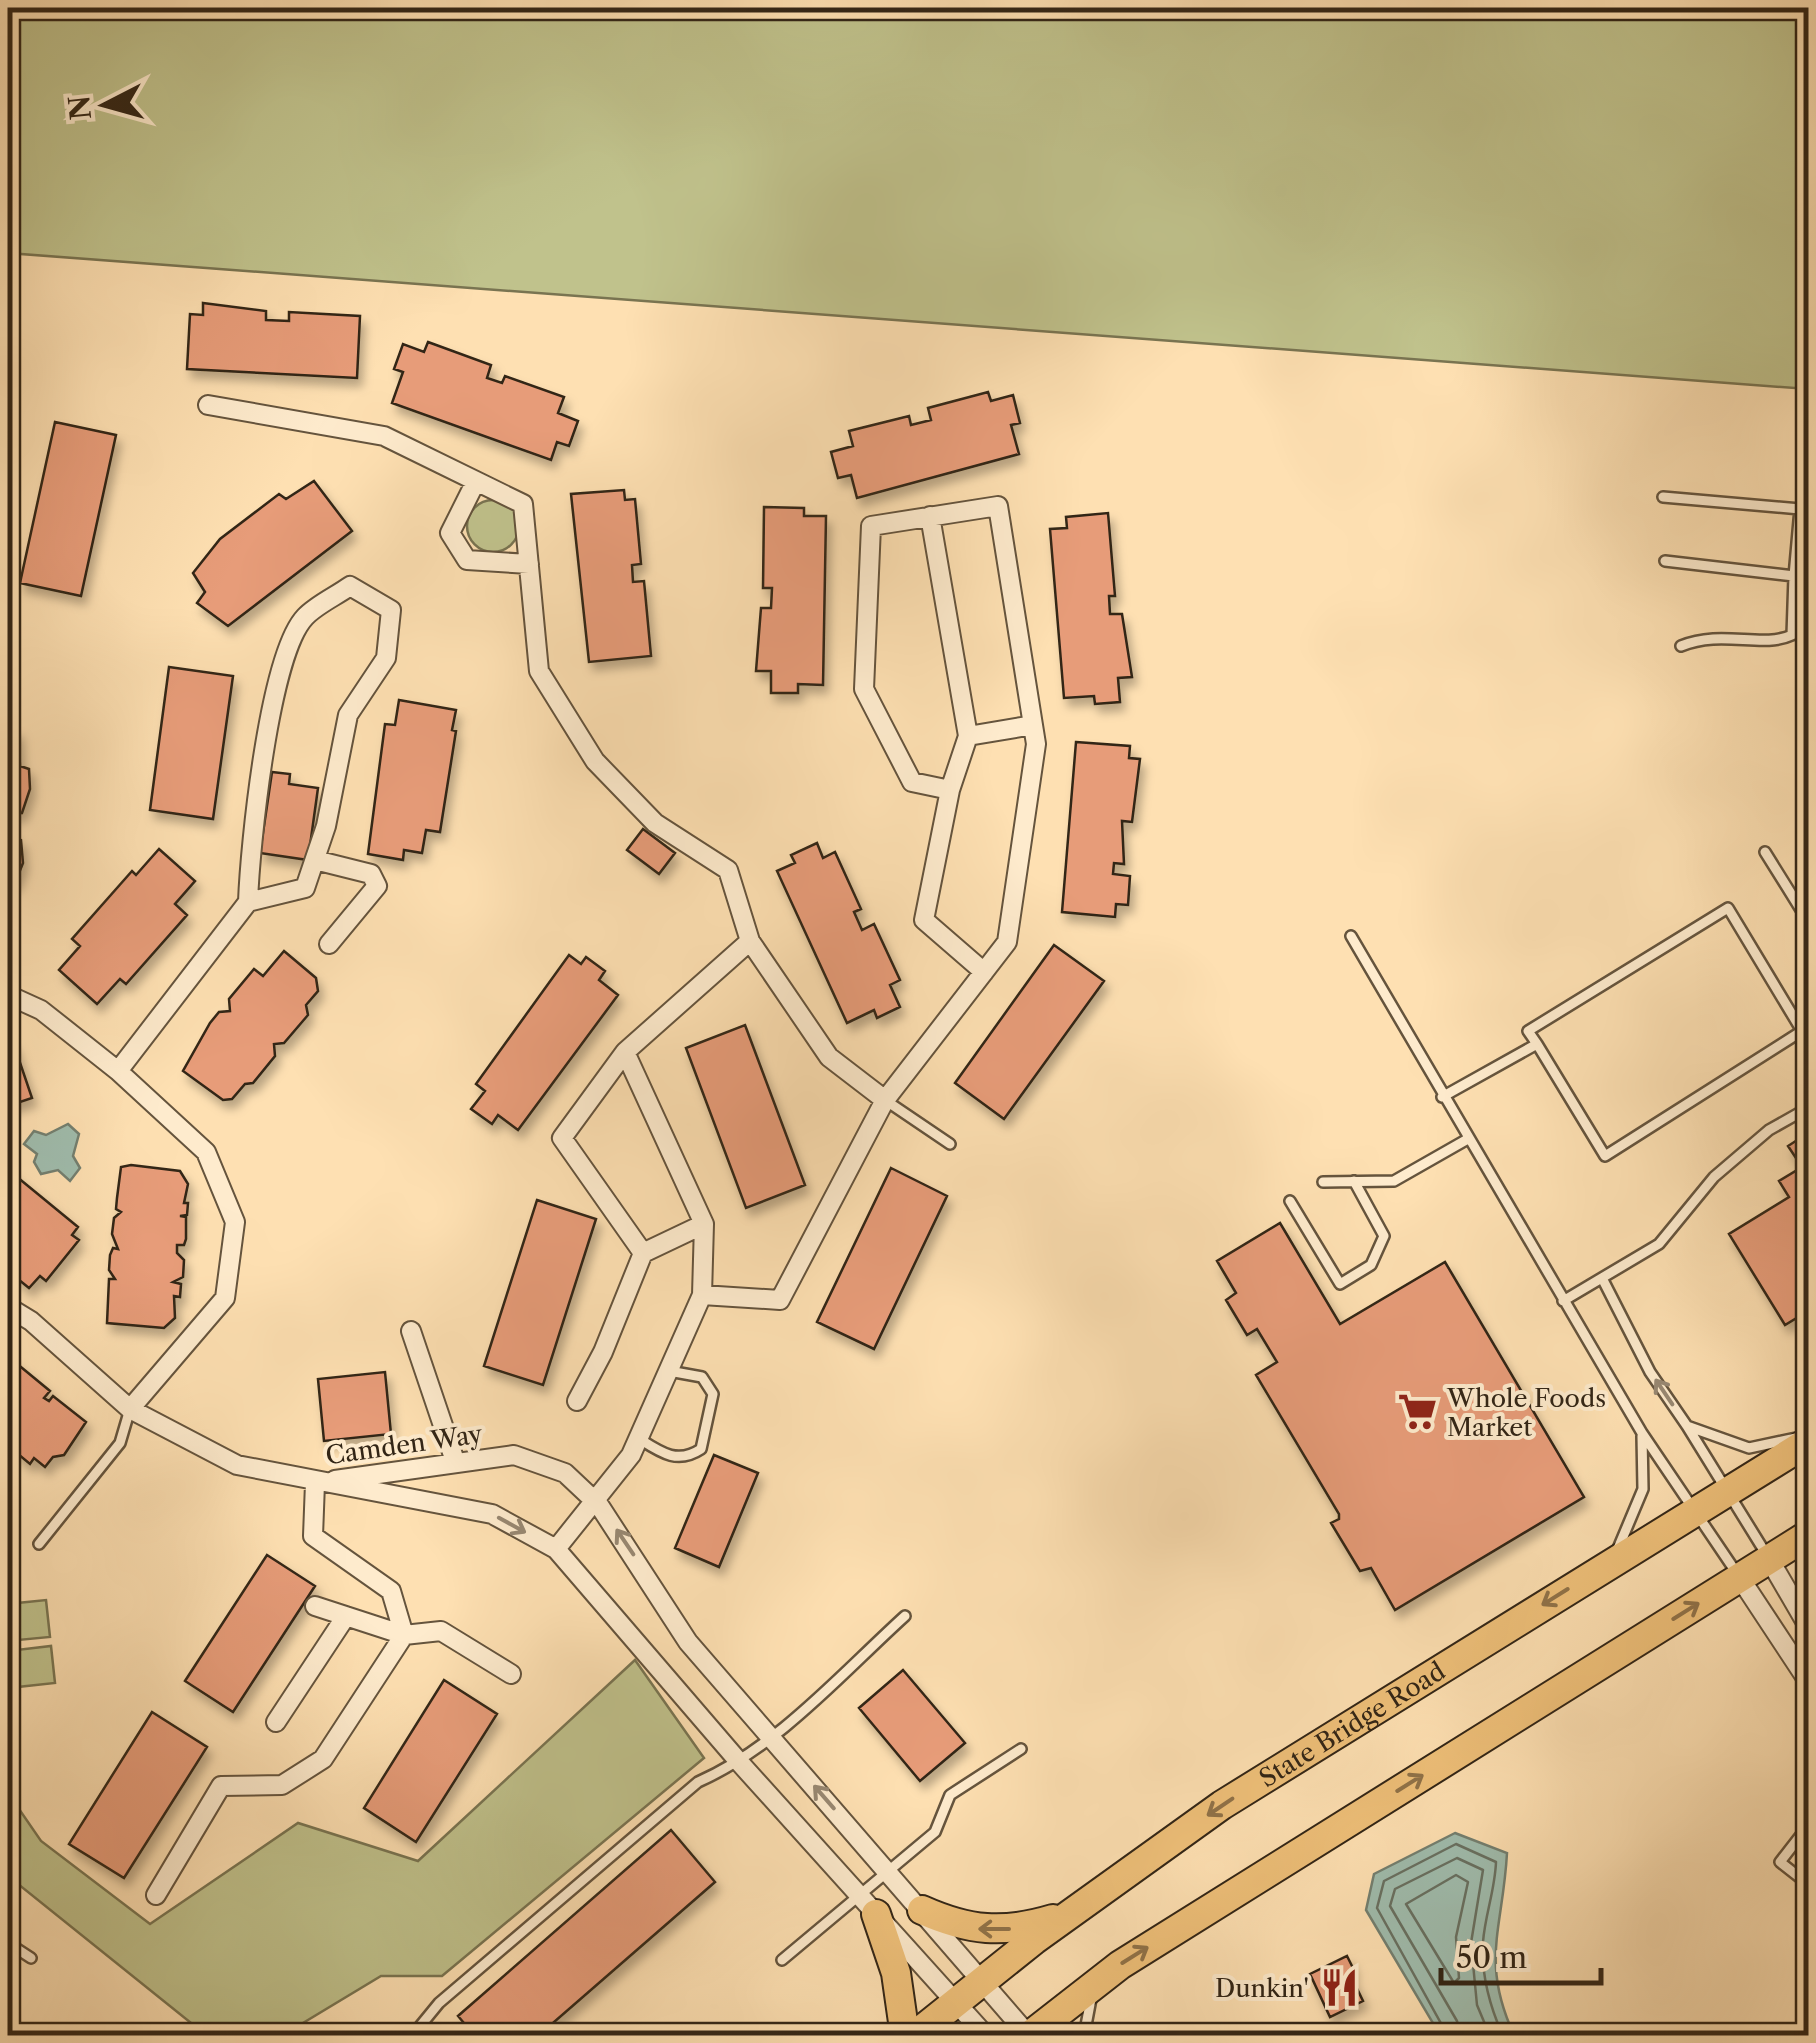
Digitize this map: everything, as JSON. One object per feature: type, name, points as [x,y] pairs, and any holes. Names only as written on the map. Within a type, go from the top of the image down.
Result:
[{"type":"highway","name":"State Bridge Road","points":[[914,2036],[1068,1914],[1222,1805],[1808,1438]]},
{"type":"highway","points":[[1029,2036],[1093,1985],[1808,1535]]},
{"type":"highway","points":[[868,1904],[892,1960],[906,2036]]},
{"type":"highway","points":[[922,1910],[955,1925],[996,1930],[1020,1929],[1068,1914]]},
{"type":"street","points":[[208,404],[384,436],[524,504],[539,671],[594,762],[655,823],[728,870],[750,941],[829,1057],[885,1100]]},
{"type":"street","points":[[476,480],[450,533],[467,560],[529,564]]},
{"type":"street","points":[[702,1295],[780,1300],[885,1100],[1007,942],[1036,744],[998,506],[871,526],[864,689],[912,782],[950,790]]},
{"type":"street","points":[[930,516],[968,736],[950,790],[924,920],[984,972]]},
{"type":"street","points":[[118,1071],[248,902],[250,842],[278,679],[304,618],[350,586],[391,610],[386,658],[348,715],[305,888],[248,902]]},
{"type":"street","points":[[968,736],[1032,725]]},
{"type":"street","points":[[314,860],[371,874],[377,886],[329,944]]},
{"type":"street","points":[[643,1253],[562,1138],[625,1052],[750,941]]},
{"type":"street","points":[[8,995],[40,1010],[118,1071],[206,1152],[235,1222],[225,1298],[130,1409]]},
{"type":"street","points":[[556,1549],[630,1456],[702,1295],[704,1224],[625,1052]]},
{"type":"street","points":[[577,1401],[603,1352],[643,1253],[704,1224]]},
{"type":"street","points":[[8,1307],[31,1321],[130,1409],[237,1465],[315,1483],[313,1536],[391,1591],[404,1635],[324,1759],[282,1786],[221,1786],[156,1895]]},
{"type":"street","points":[[411,1331],[455,1461]]},
{"type":"street","name":"Camden Way","points":[[315,1483],[514,1454],[565,1473],[594,1500],[625,1541],[688,1642],[1029,2036]]},
{"type":"street","name":"Camden Way","points":[[315,1483],[492,1514],[556,1549],[740,1763],[959,2001],[986,2036]]},
{"type":"street","points":[[1770,1559],[1808,1626]]},
{"type":"street","points":[[1740,1578],[1808,1681]]},
{"type":"street","points":[[315,1606],[404,1635],[442,1631],[512,1674]]},
{"type":"street","points":[[276,1722],[346,1616]]},
{"type":"lane","points":[[1663,497],[1800,509],[1792,635],[1782,640],[1716,635],[1681,646]]},
{"type":"lane","points":[[1665,561],[1794,576]]},
{"type":"lane","points":[[1765,852],[1808,921]]},
{"type":"lane","points":[[1728,908],[1802,1031],[1605,1156],[1537,1044],[1528,1031],[1728,908]]},
{"type":"lane","points":[[1350,936],[1466,1140],[1642,1434],[1740,1578]]},
{"type":"lane","points":[[1442,1097],[1537,1044]]},
{"type":"lane","points":[[885,1100],[950,1144]]},
{"type":"lane","points":[[1562,1302],[1660,1244],[1714,1177],[1769,1130],[1808,1108]]},
{"type":"lane","points":[[1323,1182],[1394,1181],[1466,1140]]},
{"type":"lane","points":[[1290,1202],[1340,1284],[1372,1265],[1384,1236],[1354,1182]]},
{"type":"lane","points":[[1602,1278],[1650,1372],[1770,1559]]},
{"type":"lane","points":[[638,1438],[666,1457],[690,1457],[701,1449],[713,1394],[702,1377],[669,1370]]},
{"type":"lane","points":[[40,1544],[120,1442],[130,1409]]},
{"type":"lane","points":[[1687,1426],[1749,1448],[1808,1438]]},
{"type":"lane","points":[[1614,1560],[1643,1488],[1642,1434]]},
{"type":"lane","points":[[412,2036],[439,2003],[698,1782],[740,1763],[773,1738],[905,1616]]},
{"type":"lane","points":[[782,1960],[868,1904],[888,1870],[935,1832],[950,1796],[1020,1749]]},
{"type":"lane","points":[[1808,1826],[1780,1862],[1808,1884]]},
{"type":"lane","points":[[8,1944],[31,1958]]},
{"type":"lane","points":[[1084,2036],[1093,1985]]},
{"type":"green space","points":[[8,8],[1808,8],[1808,389],[8,253]]},
{"type":"green space","points":[[493,500],[511,508],[519,526],[511,544],[493,552],[475,544],[467,526],[475,508]]},
{"type":"green space","points":[[46,1600],[50,1637],[8,1641],[8,1604]]},
{"type":"green space","points":[[51,1646],[55,1683],[8,1688],[8,1651]]},
{"type":"green space","points":[[635,1660],[704,1758],[442,1976],[381,1976],[283,2035],[206,2035],[8,1876],[8,1793],[41,1841],[150,1924],[298,1823],[418,1861]]},
{"type":"water","points":[[68,1124],[79,1134],[73,1156],[80,1168],[70,1181],[58,1170],[41,1174],[34,1162],[37,1154],[24,1144],[34,1131],[46,1135]]},
{"type":"water","points":[[1455,1833],[1507,1853],[1496,1965],[1498,1986],[1514,2035],[1440,2035],[1366,1910],[1374,1874]]},
{"type":"building","points":[[203,303],[266,311],[266,320],[289,321],[289,312],[360,316],[357,378],[187,369],[190,314],[203,315]]},
{"type":"building","points":[[428,342],[491,365],[487,378],[502,383],[505,376],[564,397],[558,413],[578,421],[569,446],[557,442],[551,460],[392,403],[403,372],[394,369],[403,344],[424,352]]},
{"type":"building","points":[[988,392],[991,401],[1013,395],[1020,423],[1011,425],[1019,454],[857,498],[851,475],[838,478],[831,452],[853,446],[849,431],[909,416],[911,425],[931,420],[928,408]]},
{"type":"building","points":[[55,422],[116,435],[81,596],[20,583]]},
{"type":"building","points":[[314,481],[352,531],[228,626],[197,603],[205,592],[193,573],[220,539],[279,494],[286,499]]},
{"type":"building","points":[[624,490],[625,500],[635,499],[641,564],[632,565],[633,582],[644,581],[651,656],[589,662],[571,494]]},
{"type":"building","points":[[764,507],[804,508],[804,516],[826,516],[823,685],[798,684],[798,693],[771,693],[771,671],[756,671],[761,608],[771,608],[772,588],[763,588]]},
{"type":"building","points":[[1108,513],[1115,596],[1109,596],[1110,614],[1122,614],[1132,677],[1118,678],[1120,702],[1095,704],[1094,696],[1064,698],[1050,529],[1067,528],[1066,517]]},
{"type":"building","points":[[169,667],[233,676],[213,819],[150,810]]},
{"type":"building","points":[[399,700],[456,710],[440,832],[426,830],[422,853],[404,850],[403,860],[368,854],[385,724],[395,725]]},
{"type":"building","points":[[18,730],[20,766],[29,769],[30,789],[22,813],[10,814],[12,836],[21,840],[23,863],[15,883],[8,884],[8,731]]},
{"type":"building","points":[[1076,742],[1130,746],[1129,758],[1140,759],[1132,822],[1122,821],[1124,864],[1114,863],[1113,874],[1130,876],[1128,905],[1116,904],[1115,917],[1062,912]]},
{"type":"building","points":[[272,772],[290,774],[289,784],[318,788],[308,860],[260,853]]},
{"type":"building","points":[[643,829],[675,853],[659,874],[627,850]]},
{"type":"building","points":[[817,843],[823,858],[835,852],[861,909],[854,912],[862,930],[874,924],[900,980],[890,985],[900,1007],[877,1018],[874,1010],[847,1023],[777,871],[795,863],[791,855]]},
{"type":"building","points":[[159,849],[195,881],[175,904],[187,915],[126,984],[120,979],[97,1004],[59,970],[80,946],[72,939],[132,871],[136,875]]},
{"type":"building","points":[[1054,945],[1104,981],[1004,1119],[955,1083]]},
{"type":"building","points":[[284,951],[316,978],[318,991],[306,1005],[308,1015],[284,1043],[274,1044],[275,1056],[253,1083],[245,1084],[232,1099],[223,1100],[183,1071],[210,1023],[219,1012],[230,1011],[229,999],[254,969],[263,976]]},
{"type":"building","points":[[569,955],[581,964],[586,957],[605,971],[599,980],[618,995],[518,1130],[498,1115],[492,1124],[471,1109],[485,1091],[476,1084]]},
{"type":"building","points":[[745,1025],[805,1185],[746,1208],[686,1048]]},
{"type":"building","points":[[8,1042],[13,1042],[32,1098],[8,1106]]},
{"type":"building","points":[[1808,1133],[1808,1311],[1785,1325],[1729,1234],[1789,1197],[1779,1181],[1802,1167],[1788,1146]]},
{"type":"building","points":[[121,1167],[180,1171],[188,1184],[184,1203],[188,1203],[187,1215],[180,1216],[186,1217],[186,1239],[184,1245],[177,1245],[177,1253],[184,1260],[183,1277],[173,1282],[181,1284],[180,1297],[174,1296],[175,1318],[164,1328],[107,1323],[109,1279],[115,1279],[109,1270],[110,1255],[113,1248],[118,1249],[112,1234],[114,1218],[121,1212],[116,1209]]},
{"type":"building","points":[[891,1168],[947,1196],[874,1349],[817,1322]]},
{"type":"building","points":[[11,1172],[78,1227],[72,1235],[79,1240],[46,1281],[40,1276],[29,1288],[8,1271]]},
{"type":"building","points":[[537,1200],[596,1219],[543,1385],[484,1366]]},
{"type":"building","points":[[1280,1223],[1340,1324],[1445,1262],[1584,1497],[1395,1610],[1371,1568],[1360,1571],[1331,1523],[1339,1519],[1339,1514],[1256,1375],[1277,1362],[1257,1329],[1247,1335],[1226,1300],[1236,1293],[1217,1261]]},
{"type":"building","points":[[10,1358],[50,1391],[44,1398],[49,1401],[53,1396],[86,1422],[64,1455],[53,1457],[45,1467],[34,1458],[30,1464],[12,1449],[19,1439],[8,1441]]},
{"type":"building","points":[[385,1372],[391,1434],[324,1441],[318,1379]]},
{"type":"building","points":[[714,1455],[758,1473],[719,1567],[675,1548]]},
{"type":"building","points":[[267,1555],[315,1586],[233,1712],[185,1681]]},
{"type":"building","points":[[903,1670],[965,1743],[920,1781],[859,1708]]},
{"type":"building","points":[[444,1680],[497,1714],[416,1842],[364,1808]]},
{"type":"building","points":[[152,1712],[207,1747],[124,1878],[69,1844]]},
{"type":"building","points":[[671,1830],[715,1882],[538,2036],[475,2036],[458,2016]]},
{"type":"building","points":[[1347,1956],[1354,1970],[1349,1972],[1363,2001],[1330,2017],[1310,1974]]},
{"type":"place","name":"Whole Foods Market","points":[[1417,1412]]},
{"type":"place","name":"Dunkin'","points":[[1339,1988]]}]
